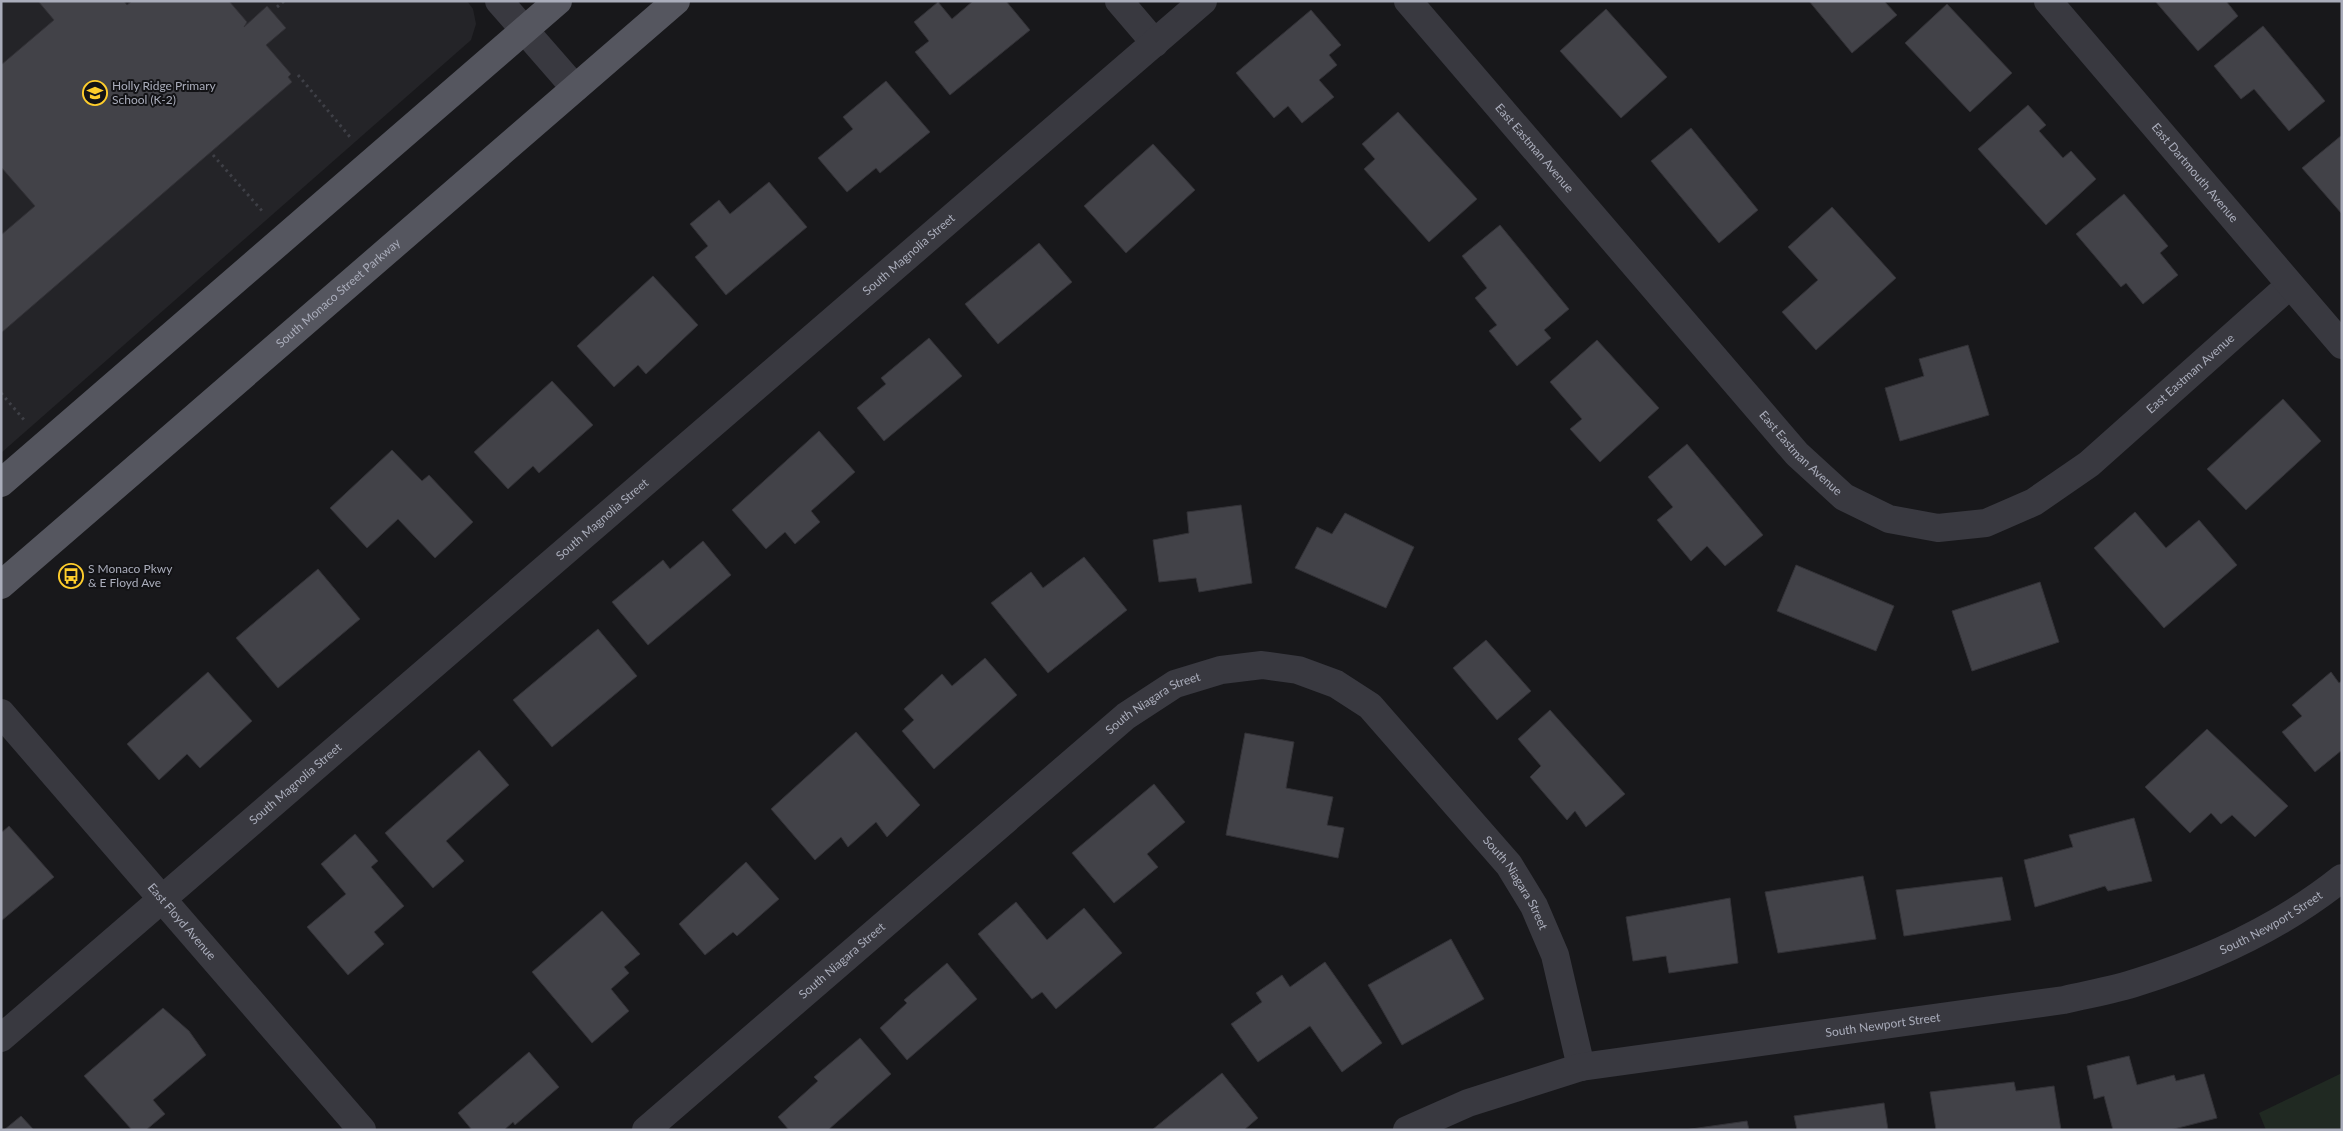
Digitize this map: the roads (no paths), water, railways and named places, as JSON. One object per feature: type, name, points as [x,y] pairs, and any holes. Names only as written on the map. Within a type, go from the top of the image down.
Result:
[{"type":"main road","points":[[1,483],[558,1]]},
{"type":"main road","name":"South Monaco Street Parkway","points":[[1,586],[676,1]]},
{"type":"street","points":[[498,1],[575,88]]},
{"type":"street","points":[[1119,1],[1155,43]]},
{"type":"street","name":"South Magnolia Street","points":[[1,1038],[1203,1]]},
{"type":"street","name":"East Eastman Avenue","points":[[1408,1],[1797,454],[1844,497],[1889,519],[1938,528],[1986,524],[2034,502],[2089,464],[2290,285]]},
{"type":"street","name":"East Dartmouth Avenue","points":[[2048,1],[2342,345]]},
{"type":"street","name":"South Niagara Street","points":[[646,1130],[1126,716],[1175,684],[1221,670],[1262,665],[1298,670],[1336,684],[1370,706],[1509,865],[1534,906],[1555,954],[1581,1067]]},
{"type":"street","name":"East Floyd Avenue","points":[[1,713],[362,1130]]},
{"type":"street","name":"South Newport Street","points":[[1407,1130],[1468,1103],[1581,1067],[2064,1000],[2137,982],[2208,957],[2277,924],[2342,878]]},
{"type":"place","name":"Holly Ridge Primary School (K-2)","points":[[95,93]]},
{"type":"place","name":"S Monaco Pkwy & E Floyd Ave","points":[[71,576]]}]
